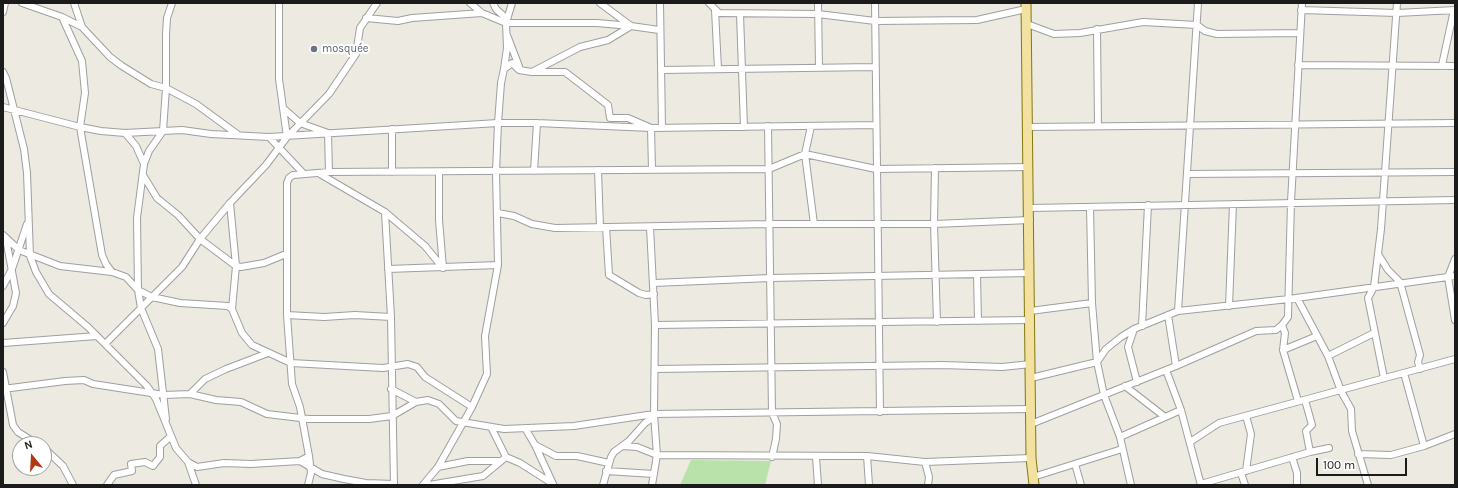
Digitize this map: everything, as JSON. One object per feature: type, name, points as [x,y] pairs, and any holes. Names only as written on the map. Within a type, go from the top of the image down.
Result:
[{"type":"main road","points":[[1026,6],[1030,208],[1031,458],[1034,481]]},
{"type":"street","points":[[3,12],[5,3]]},
{"type":"street","points":[[22,3],[62,17],[82,27],[110,58],[139,78],[151,84],[166,88],[196,104],[237,134]]},
{"type":"street","points":[[74,3],[82,27]]},
{"type":"street","points":[[166,424],[158,349],[141,308],[138,290],[136,218],[144,164],[150,150],[163,131],[166,88],[167,18],[172,3]]},
{"type":"street","points":[[279,3],[279,79],[287,137]]},
{"type":"street","points":[[105,344],[182,267],[200,239],[230,203],[266,165],[287,137],[329,94],[356,54],[360,28],[377,3]]},
{"type":"street","points":[[470,3],[482,13],[506,21],[597,23],[659,30]]},
{"type":"street","points":[[493,3],[506,21]]},
{"type":"street","points":[[423,485],[438,467],[464,422],[487,374],[485,336],[498,265],[496,172],[498,123],[501,83],[507,48],[506,21],[512,3]]},
{"type":"street","points":[[600,3],[631,26]]},
{"type":"street","points":[[660,3],[659,30],[662,128]]},
{"type":"street","points":[[709,3],[719,13],[818,14],[875,21],[977,20],[1026,6]]},
{"type":"street","points":[[818,3],[819,68]]},
{"type":"street","points":[[875,3],[876,168],[878,224],[877,276],[880,412]]},
{"type":"street","points":[[1178,311],[1198,3]]},
{"type":"street","points":[[1031,424],[1176,366],[1256,331],[1276,330],[1288,317],[1291,202],[1302,3]]},
{"type":"street","points":[[1384,378],[1368,298],[1374,288],[1378,254],[1398,3]]},
{"type":"street","points":[[715,10],[718,69]]},
{"type":"street","points":[[1301,10],[1397,13],[1454,10],[1442,65]]},
{"type":"street","points":[[366,18],[398,21],[412,18],[482,13]]},
{"type":"street","points":[[740,14],[744,127]]},
{"type":"street","points":[[62,17],[82,61],[85,92],[80,127],[102,254],[106,264],[112,272]]},
{"type":"street","points":[[1027,24],[1054,34],[1080,33],[1143,22],[1197,25],[1205,31],[1217,34],[1300,33]]},
{"type":"street","points":[[507,35],[519,69],[532,72],[580,47],[608,40],[631,26]]},
{"type":"street","points":[[1097,30],[1098,126]]},
{"type":"street","points":[[504,69],[512,63],[519,70],[532,72],[565,72],[608,105],[610,118],[628,118],[651,128]]},
{"type":"street","points":[[1298,65],[1455,66]]},
{"type":"street","points":[[661,70],[876,67]]},
{"type":"street","points":[[3,72],[6,78],[24,149],[27,167],[30,256],[36,272],[49,294],[97,336],[124,362],[152,393],[176,448],[188,462],[197,467],[224,463],[251,464],[300,461],[309,456]]},
{"type":"street","points":[[3,107],[80,127],[125,133],[182,130],[211,134],[237,134],[270,137],[498,123],[537,123],[651,128],[876,125]]},
{"type":"street","points":[[283,108],[300,123],[328,133]]},
{"type":"street","points":[[534,171],[537,123]]},
{"type":"street","points":[[1028,126],[1455,123]]},
{"type":"street","points":[[768,126],[772,413],[776,424],[776,439],[772,457]]},
{"type":"street","points":[[811,126],[805,154],[814,224]]},
{"type":"street","points":[[651,128],[652,170]]},
{"type":"street","points":[[392,129],[392,172]]},
{"type":"street","points":[[125,133],[136,146],[144,164]]},
{"type":"street","points":[[328,133],[329,172]]},
{"type":"street","points":[[270,137],[303,174]]},
{"type":"street","points":[[308,485],[310,467],[309,456],[300,407],[292,384],[287,315],[287,183],[289,178],[293,175],[329,172],[769,169],[805,154],[876,168],[1029,167]]},
{"type":"street","points":[[293,175],[294,163]]},
{"type":"street","points":[[936,168],[934,224],[937,322]]},
{"type":"street","points":[[598,170],[609,275],[639,293],[646,295],[654,294]]},
{"type":"street","points":[[1187,174],[1385,171],[1455,172]]},
{"type":"street","points":[[439,172],[439,220],[443,268]]},
{"type":"street","points":[[319,173],[385,212],[425,246],[443,268]]},
{"type":"street","points":[[143,175],[157,198],[178,215],[200,239],[236,266],[241,267],[264,263],[286,254]]},
{"type":"street","points":[[1030,208],[1383,200],[1455,200]]},
{"type":"street","points":[[230,203],[236,266],[232,309],[242,334],[252,345],[291,363],[383,368],[391,368],[408,364],[417,367],[425,377],[472,407]]},
{"type":"street","points":[[1229,306],[1233,204]]},
{"type":"street","points":[[1142,326],[1148,206]]},
{"type":"street","points":[[1090,207],[1092,303],[1097,362],[1104,395],[1120,437],[1131,485]]},
{"type":"street","points":[[300,461],[322,474],[366,484],[394,485],[391,386],[391,317],[385,212]]},
{"type":"street","points":[[498,214],[514,216],[532,224],[556,228],[770,224],[934,224],[1030,220]]},
{"type":"street","points":[[3,286],[12,269],[28,220]]},
{"type":"street","points":[[650,227],[654,283],[654,415],[657,455],[652,485]]},
{"type":"street","points":[[5,237],[19,250],[30,256],[60,266],[112,272],[130,279],[138,290],[152,297],[180,303],[224,305],[232,309]]},
{"type":"street","points":[[3,324],[13,306],[16,293],[5,237]]},
{"type":"street","points":[[1378,254],[1388,270],[1400,282],[1420,356],[1418,362],[1420,369]]},
{"type":"street","points":[[1455,259],[1448,277],[1455,320]]},
{"type":"street","points":[[388,269],[498,265]]},
{"type":"street","points":[[654,283],[770,278],[1030,273]]},
{"type":"street","points":[[977,274],[978,321]]},
{"type":"street","points":[[1031,378],[1097,362],[1106,349],[1121,337],[1142,326],[1178,311],[1297,298],[1374,288],[1400,282],[1455,276]]},
{"type":"street","points":[[1297,298],[1328,356],[1341,391],[1351,409],[1352,431],[1368,485]]},
{"type":"street","points":[[655,325],[978,321],[1030,316],[1092,303]]},
{"type":"street","points":[[287,315],[324,317],[355,315],[391,317]]},
{"type":"street","points":[[1168,315],[1176,366]]},
{"type":"street","points":[[1282,325],[1285,333],[1283,350],[1298,402]]},
{"type":"street","points":[[1134,330],[1128,347],[1137,382]]},
{"type":"street","points":[[1328,356],[1374,333]]},
{"type":"street","points":[[3,343],[97,336]]},
{"type":"street","points":[[1283,350],[1317,336]]},
{"type":"street","points":[[190,394],[205,379],[226,369],[268,353]]},
{"type":"street","points":[[1190,442],[1219,423],[1455,359]]},
{"type":"street","points":[[655,369],[943,365],[1002,367],[1030,364]]},
{"type":"street","points":[[383,368],[391,386],[416,402]]},
{"type":"street","points":[[1166,370],[1181,410],[1201,484],[1292,457],[1329,448]]},
{"type":"street","points":[[3,372],[13,424],[18,432],[24,436]]},
{"type":"street","points":[[1404,373],[1424,446]]},
{"type":"street","points":[[5,388],[84,380],[93,384],[164,395],[190,394],[216,400],[241,402],[267,414],[309,419],[369,419],[392,416],[416,402],[428,400],[439,404],[451,418],[464,422],[504,429],[578,426],[654,415],[1032,409]]},
{"type":"street","points":[[1125,386],[1165,417]]},
{"type":"street","points":[[1305,400],[1312,425],[1306,431],[1310,452]]},
{"type":"street","points":[[300,407],[309,419]]},
{"type":"street","points":[[1120,437],[1181,410]]},
{"type":"street","points":[[603,485],[606,471],[614,452],[629,441],[654,415]]},
{"type":"street","points":[[1245,485],[1243,472],[1251,434],[1246,416]]},
{"type":"street","points":[[491,427],[504,459]]},
{"type":"street","points":[[525,428],[535,445],[553,485]]},
{"type":"street","points":[[1358,454],[1391,455],[1424,446],[1455,434]]},
{"type":"street","points":[[107,485],[114,475],[132,471],[131,464],[145,462],[153,466],[160,457],[160,446],[171,436]]},
{"type":"street","points":[[535,445],[556,456],[578,456],[609,463]]},
{"type":"street","points":[[622,446],[641,448],[657,455],[772,457],[867,456],[925,462],[1031,458]]},
{"type":"street","points":[[1034,481],[1075,464],[1122,449]]},
{"type":"street","points":[[52,455],[64,466],[74,485]]},
{"type":"street","points":[[867,456],[869,485]]},
{"type":"street","points":[[816,457],[818,485]]},
{"type":"street","points":[[1292,457],[1297,473],[1297,485]]},
{"type":"street","points":[[438,467],[468,461],[504,459],[520,463],[553,485]]},
{"type":"street","points":[[429,485],[479,477],[504,459]]},
{"type":"street","points":[[188,462],[196,485]]},
{"type":"street","points":[[925,462],[929,477],[928,485]]},
{"type":"street","points":[[1075,464],[1080,485]]},
{"type":"street","points":[[606,471],[654,474]]},
{"type":"green space","points":[[691,460],[771,461],[765,485],[680,485]]},
{"type":"place","name":"mosquée","points":[[314,49]]}]
